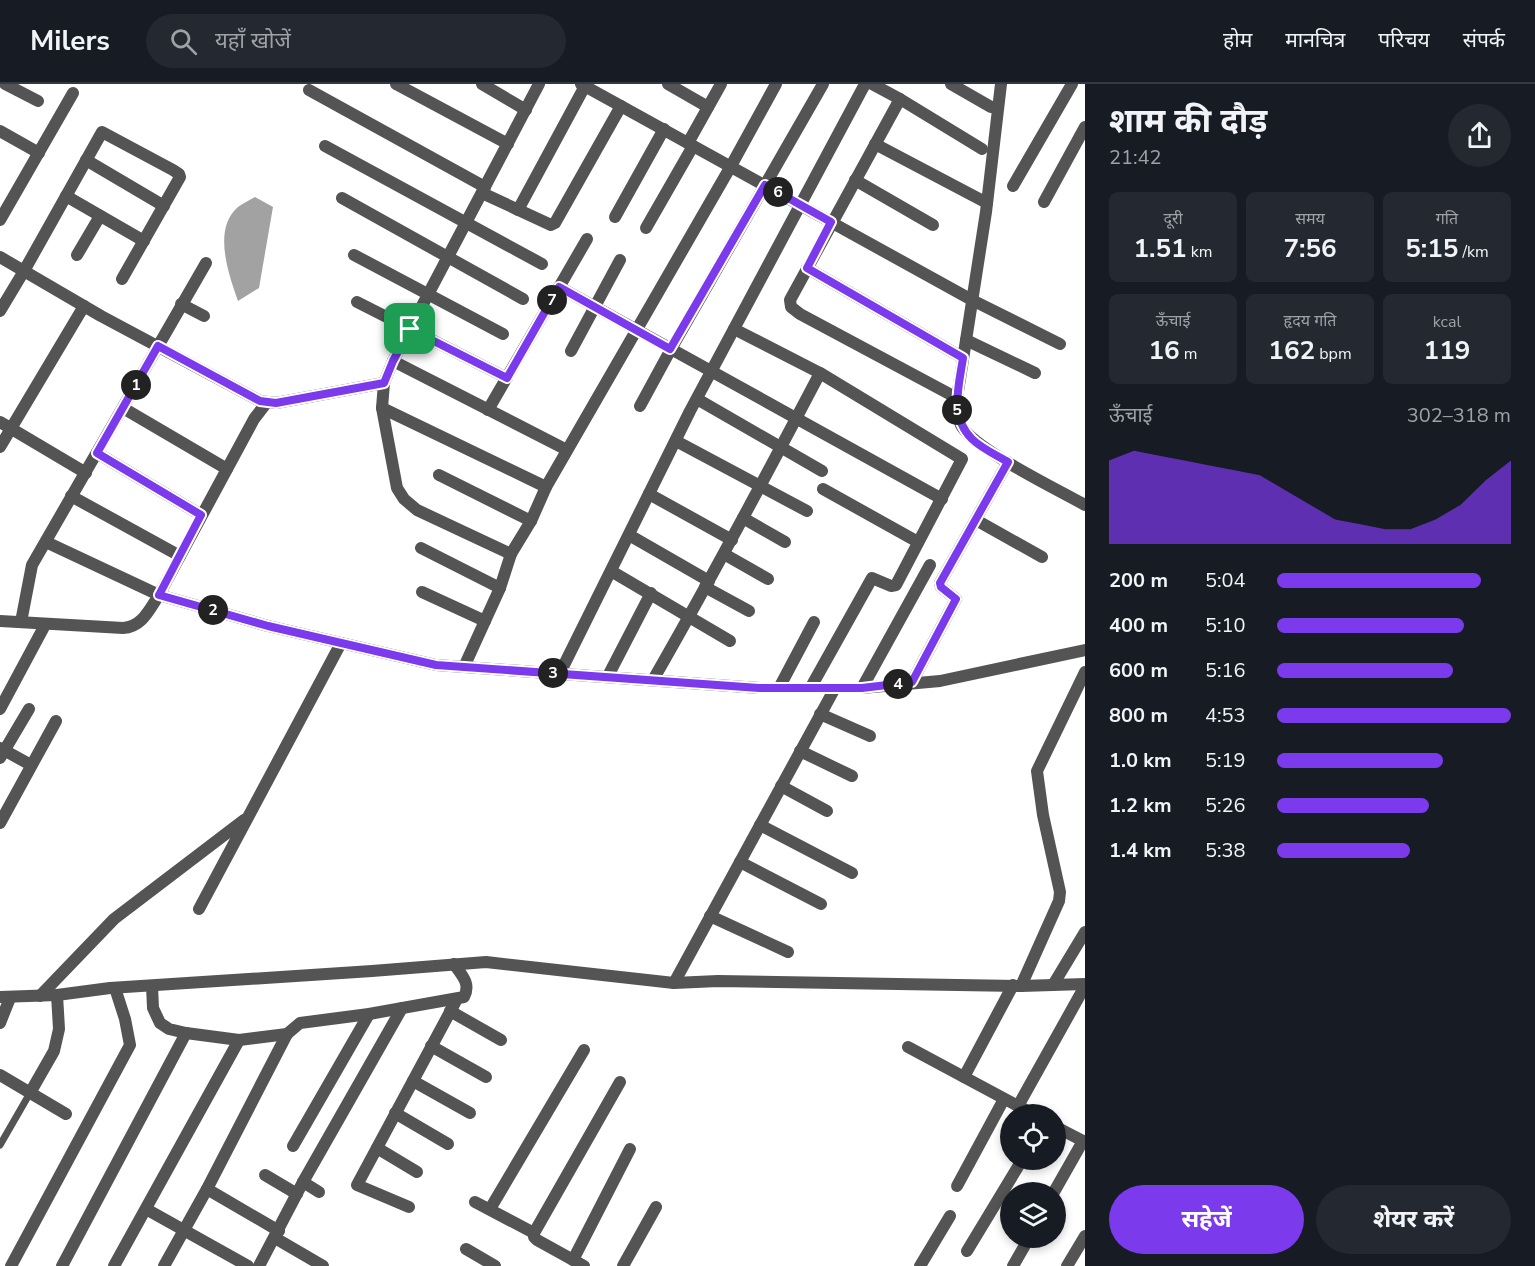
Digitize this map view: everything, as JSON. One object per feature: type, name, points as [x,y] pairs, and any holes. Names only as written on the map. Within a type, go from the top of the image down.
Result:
[{"type":"street","points":[[5,84],[38,101]]},
{"type":"street","points":[[396,84],[419,89],[508,144]]},
{"type":"street","points":[[482,84],[526,110]]},
{"type":"street","points":[[511,554],[417,510],[404,499],[397,488],[382,408],[384,383],[393,361],[540,84]]},
{"type":"street","points":[[668,84],[708,107]]},
{"type":"street","points":[[646,228],[721,84]]},
{"type":"street","points":[[464,667],[500,588],[511,554],[531,520],[546,487],[776,84]]},
{"type":"street","points":[[640,406],[670,349],[823,84]]},
{"type":"street","points":[[560,673],[697,399],[865,84]]},
{"type":"street","points":[[872,84],[982,149]]},
{"type":"street","points":[[951,84],[991,107]]},
{"type":"street","points":[[1001,84],[987,203],[957,398],[957,414],[962,427],[973,440],[1085,505]]},
{"type":"street","points":[[1013,186],[1072,84]]},
{"type":"street","points":[[518,210],[583,85],[972,300],[1060,344]]},
{"type":"street","points":[[309,90],[518,210],[551,225],[555,223],[621,106]]},
{"type":"street","points":[[0,220],[73,93]]},
{"type":"street","points":[[900,99],[790,300],[791,307],[800,314],[957,398]]},
{"type":"street","points":[[1044,202],[1085,127]]},
{"type":"street","points":[[615,217],[664,129]]},
{"type":"street","points":[[0,131],[39,153]]},
{"type":"street","points":[[0,311],[100,135],[105,133],[173,170],[180,177],[122,279]]},
{"type":"street","points":[[875,144],[987,203]]},
{"type":"street","points":[[325,146],[542,264]]},
{"type":"street","points":[[86,160],[164,206]]},
{"type":"street","points":[[855,180],[933,225]]},
{"type":"street","points":[[66,196],[144,241]]},
{"type":"street","points":[[342,198],[523,299]]},
{"type":"street","points":[[77,255],[100,216]]},
{"type":"street","points":[[488,410],[587,239]]},
{"type":"street","points":[[354,255],[503,334]]},
{"type":"street","points":[[0,257],[84,306],[260,401],[276,403],[384,383]]},
{"type":"street","points":[[571,351],[620,260]]},
{"type":"street","points":[[21,622],[32,565],[206,262]]},
{"type":"street","points":[[807,268],[963,358]]},
{"type":"street","points":[[559,287],[942,499]]},
{"type":"street","points":[[357,302],[507,378]]},
{"type":"street","points":[[181,304],[204,316]]},
{"type":"street","points":[[0,447],[5,426],[84,306]]},
{"type":"street","points":[[734,329],[820,373],[962,459]]},
{"type":"street","points":[[966,340],[1035,373]]},
{"type":"street","points":[[393,361],[567,450]]},
{"type":"street","points":[[653,680],[732,540],[820,373]]},
{"type":"street","points":[[697,399],[822,471]]},
{"type":"street","points":[[0,621],[129,628],[137,625],[143,620],[159,595],[254,419],[267,402]]},
{"type":"street","points":[[123,408],[227,469]]},
{"type":"street","points":[[382,408],[546,487]]},
{"type":"street","points":[[5,426],[86,472]]},
{"type":"street","points":[[811,687],[872,578],[891,586],[896,585],[973,440]]},
{"type":"street","points":[[676,441],[807,511]]},
{"type":"street","points":[[97,453],[201,515]]},
{"type":"street","points":[[912,682],[956,599],[941,587],[940,583],[1008,462]]},
{"type":"street","points":[[439,475],[531,520]]},
{"type":"street","points":[[823,489],[918,542]]},
{"type":"street","points":[[649,494],[732,540]]},
{"type":"street","points":[[71,496],[180,556]]},
{"type":"street","points":[[743,518],[785,542]]},
{"type":"street","points":[[976,520],[1042,557]]},
{"type":"street","points":[[629,535],[749,611]]},
{"type":"street","points":[[46,542],[159,595],[268,626],[436,665],[779,688],[862,688],[940,681],[1085,651]]},
{"type":"street","points":[[421,548],[500,588]]},
{"type":"street","points":[[724,554],[768,579]]},
{"type":"street","points":[[862,688],[930,565]]},
{"type":"street","points":[[611,571],[730,641]]},
{"type":"street","points":[[422,592],[485,621]]},
{"type":"street","points":[[608,676],[651,593]]},
{"type":"street","points":[[779,688],[814,622]]},
{"type":"street","points":[[0,709],[45,624]]},
{"type":"street","points":[[199,909],[341,643]]},
{"type":"street","points":[[964,1077],[1017,986],[1059,902],[1060,892],[1043,815],[1037,771],[1085,672]]},
{"type":"street","points":[[674,982],[835,688]]},
{"type":"street","points":[[28,709],[1,752],[31,765]]},
{"type":"street","points":[[820,714],[870,736]]},
{"type":"street","points":[[0,823],[56,721]]},
{"type":"street","points":[[801,751],[852,776]]},
{"type":"street","points":[[781,786],[828,811]]},
{"type":"street","points":[[40,996],[114,919],[248,818]]},
{"type":"street","points":[[760,825],[852,873]]},
{"type":"street","points":[[740,862],[821,904]]},
{"type":"street","points":[[710,916],[788,952]]},
{"type":"street","points":[[1053,985],[1085,932]]},
{"type":"street","points":[[0,1023],[5,997],[486,962],[674,982],[1085,985],[1019,1104]]},
{"type":"street","points":[[164,1266],[287,1035],[300,1023],[369,1014],[464,997],[466,979],[454,964]]},
{"type":"street","points":[[152,986],[153,1008],[160,1023],[169,1029],[239,1040],[287,1035]]},
{"type":"street","points":[[10,1266],[130,1045],[115,988]]},
{"type":"street","points":[[30,1093],[54,1051],[59,1029],[57,995]]},
{"type":"street","points":[[409,1208],[357,1185],[457,999]]},
{"type":"street","points":[[264,1264],[300,1188],[402,1008]]},
{"type":"street","points":[[450,1011],[501,1040]]},
{"type":"street","points":[[293,1146],[369,1014]]},
{"type":"street","points":[[62,1266],[186,1033]]},
{"type":"street","points":[[114,1266],[239,1040]]},
{"type":"street","points":[[431,1047],[486,1077]]},
{"type":"street","points":[[908,1047],[1014,1104]]},
{"type":"street","points":[[490,1209],[584,1050]]},
{"type":"street","points":[[0,1075],[66,1114]]},
{"type":"street","points":[[413,1081],[470,1113]]},
{"type":"street","points":[[620,1082],[534,1233],[534,1237],[578,1263],[630,1149]]},
{"type":"street","points":[[957,1186],[1004,1099]]},
{"type":"street","points":[[395,1113],[448,1144]]},
{"type":"street","points":[[1060,1182],[1084,1142],[1066,1132]]},
{"type":"street","points":[[377,1148],[417,1172]]},
{"type":"street","points":[[967,1251],[1016,1170]]},
{"type":"street","points":[[265,1175],[300,1188],[319,1192]]},
{"type":"street","points":[[207,1189],[323,1266]]},
{"type":"street","points":[[475,1202],[534,1233]]},
{"type":"street","points":[[623,1266],[656,1207]]},
{"type":"street","points":[[146,1209],[248,1266]]},
{"type":"street","points":[[920,1266],[950,1216]]},
{"type":"street","points":[[1067,1266],[1085,1236]]},
{"type":"street","points":[[1012,1266],[1023,1248]]},
{"type":"street","points":[[466,1249],[495,1266]]},
{"type":"lane","points":[[0,1146],[30,1093]]},
{"type":"shaded area","points":[[255,197],[273,207],[259,288],[238,301],[227,266],[224,240],[226,227],[230,216],[238,207]]},
{"type":"route","points":[[765,185],[831,222],[807,268],[963,358],[957,398],[957,414],[962,427],[973,440],[1008,462],[940,583],[941,587],[956,599],[912,682],[862,688],[759,688],[436,665],[268,626],[159,595],[201,515],[97,453],[158,346],[260,401],[276,403],[384,383],[410,329],[507,378],[559,287],[670,349],[765,185]]}]
